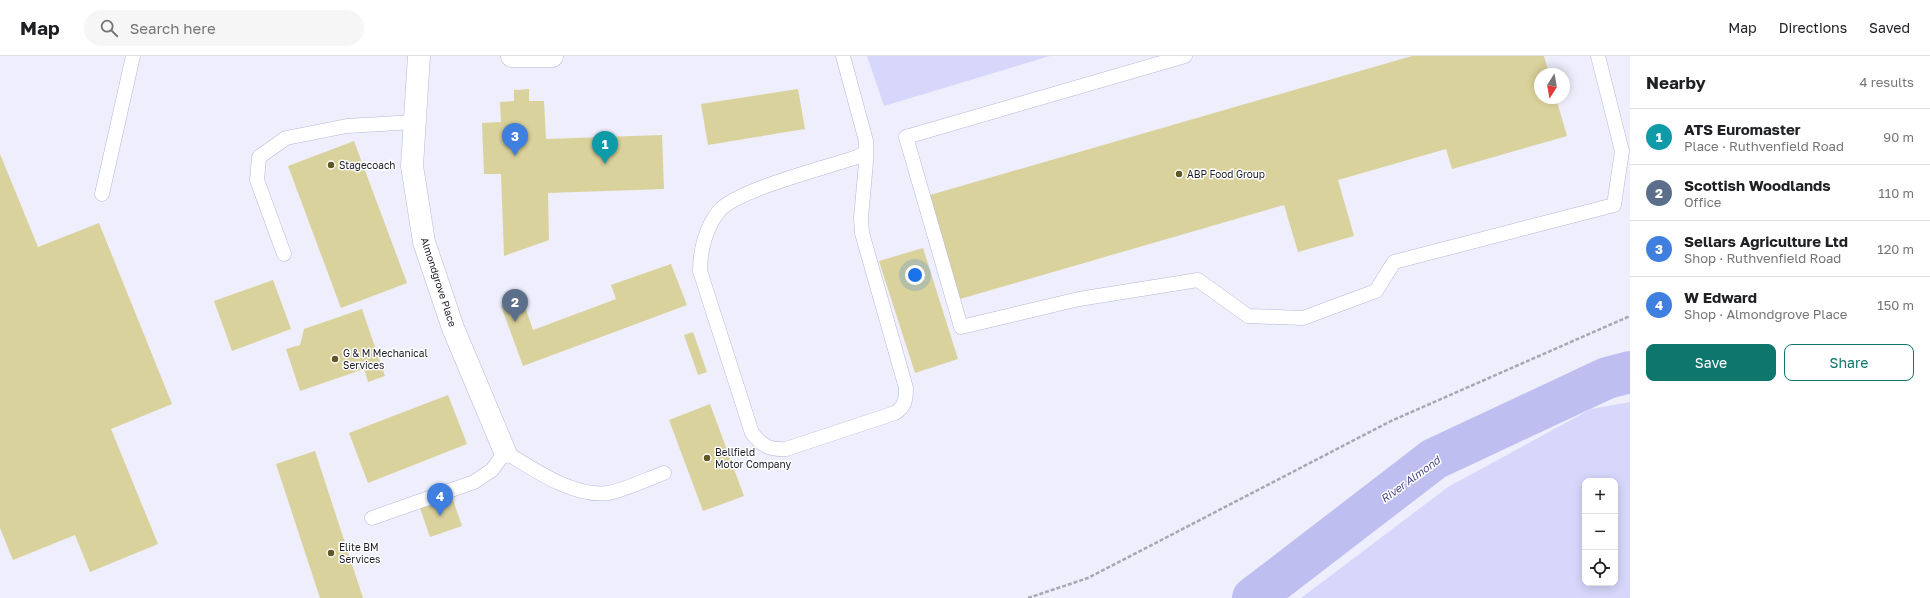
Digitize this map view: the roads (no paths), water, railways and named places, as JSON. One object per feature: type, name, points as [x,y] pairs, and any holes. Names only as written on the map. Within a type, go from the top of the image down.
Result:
[{"type":"street","name":"Almondgrove Place","points":[[420,56],[412,166],[424,242],[453,328],[504,452]]},
{"type":"street","points":[[512,56],[552,56]]},
{"type":"lane","points":[[102,194],[134,56]]},
{"type":"lane","points":[[843,56],[866,141],[866,153],[862,233],[906,388],[904,404],[896,413],[786,449],[771,449],[764,446],[752,433],[702,278],[700,271],[700,258],[705,238],[719,210],[730,201],[748,193],[866,153]]},
{"type":"lane","points":[[1185,56],[906,137],[961,327],[1079,299],[1198,280],[1248,316],[1303,318],[1376,291],[1394,262],[1614,205],[1622,151],[1598,56]]},
{"type":"lane","points":[[284,254],[257,180],[259,157],[286,138],[347,126],[415,122]]},
{"type":"lane","points":[[372,518],[474,482],[492,470],[504,452],[540,473],[580,492],[608,493],[664,473]]},
{"type":"waterway","name":"River Almond","points":[[1253,598],[1434,459],[1607,378],[1630,372]]},
{"type":"place","name":"Sellars Agriculture Ltd","points":[[515,156]]},
{"type":"place","name":"ATS Euromaster","points":[[605,164]]},
{"type":"place","name":"Stagecoach","points":[[331,165]]},
{"type":"place","name":"ABP Food Group","points":[[1179,174]]},
{"type":"place","name":"Scottish Woodlands","points":[[515,322]]},
{"type":"place","name":"G & M Mechanical Services","points":[[335,359]]},
{"type":"place","name":"Bellfield Motor Company","points":[[707,458]]},
{"type":"place","name":"W Edward","points":[[440,516]]},
{"type":"place","name":"Elite BM Services","points":[[331,553]]}]
